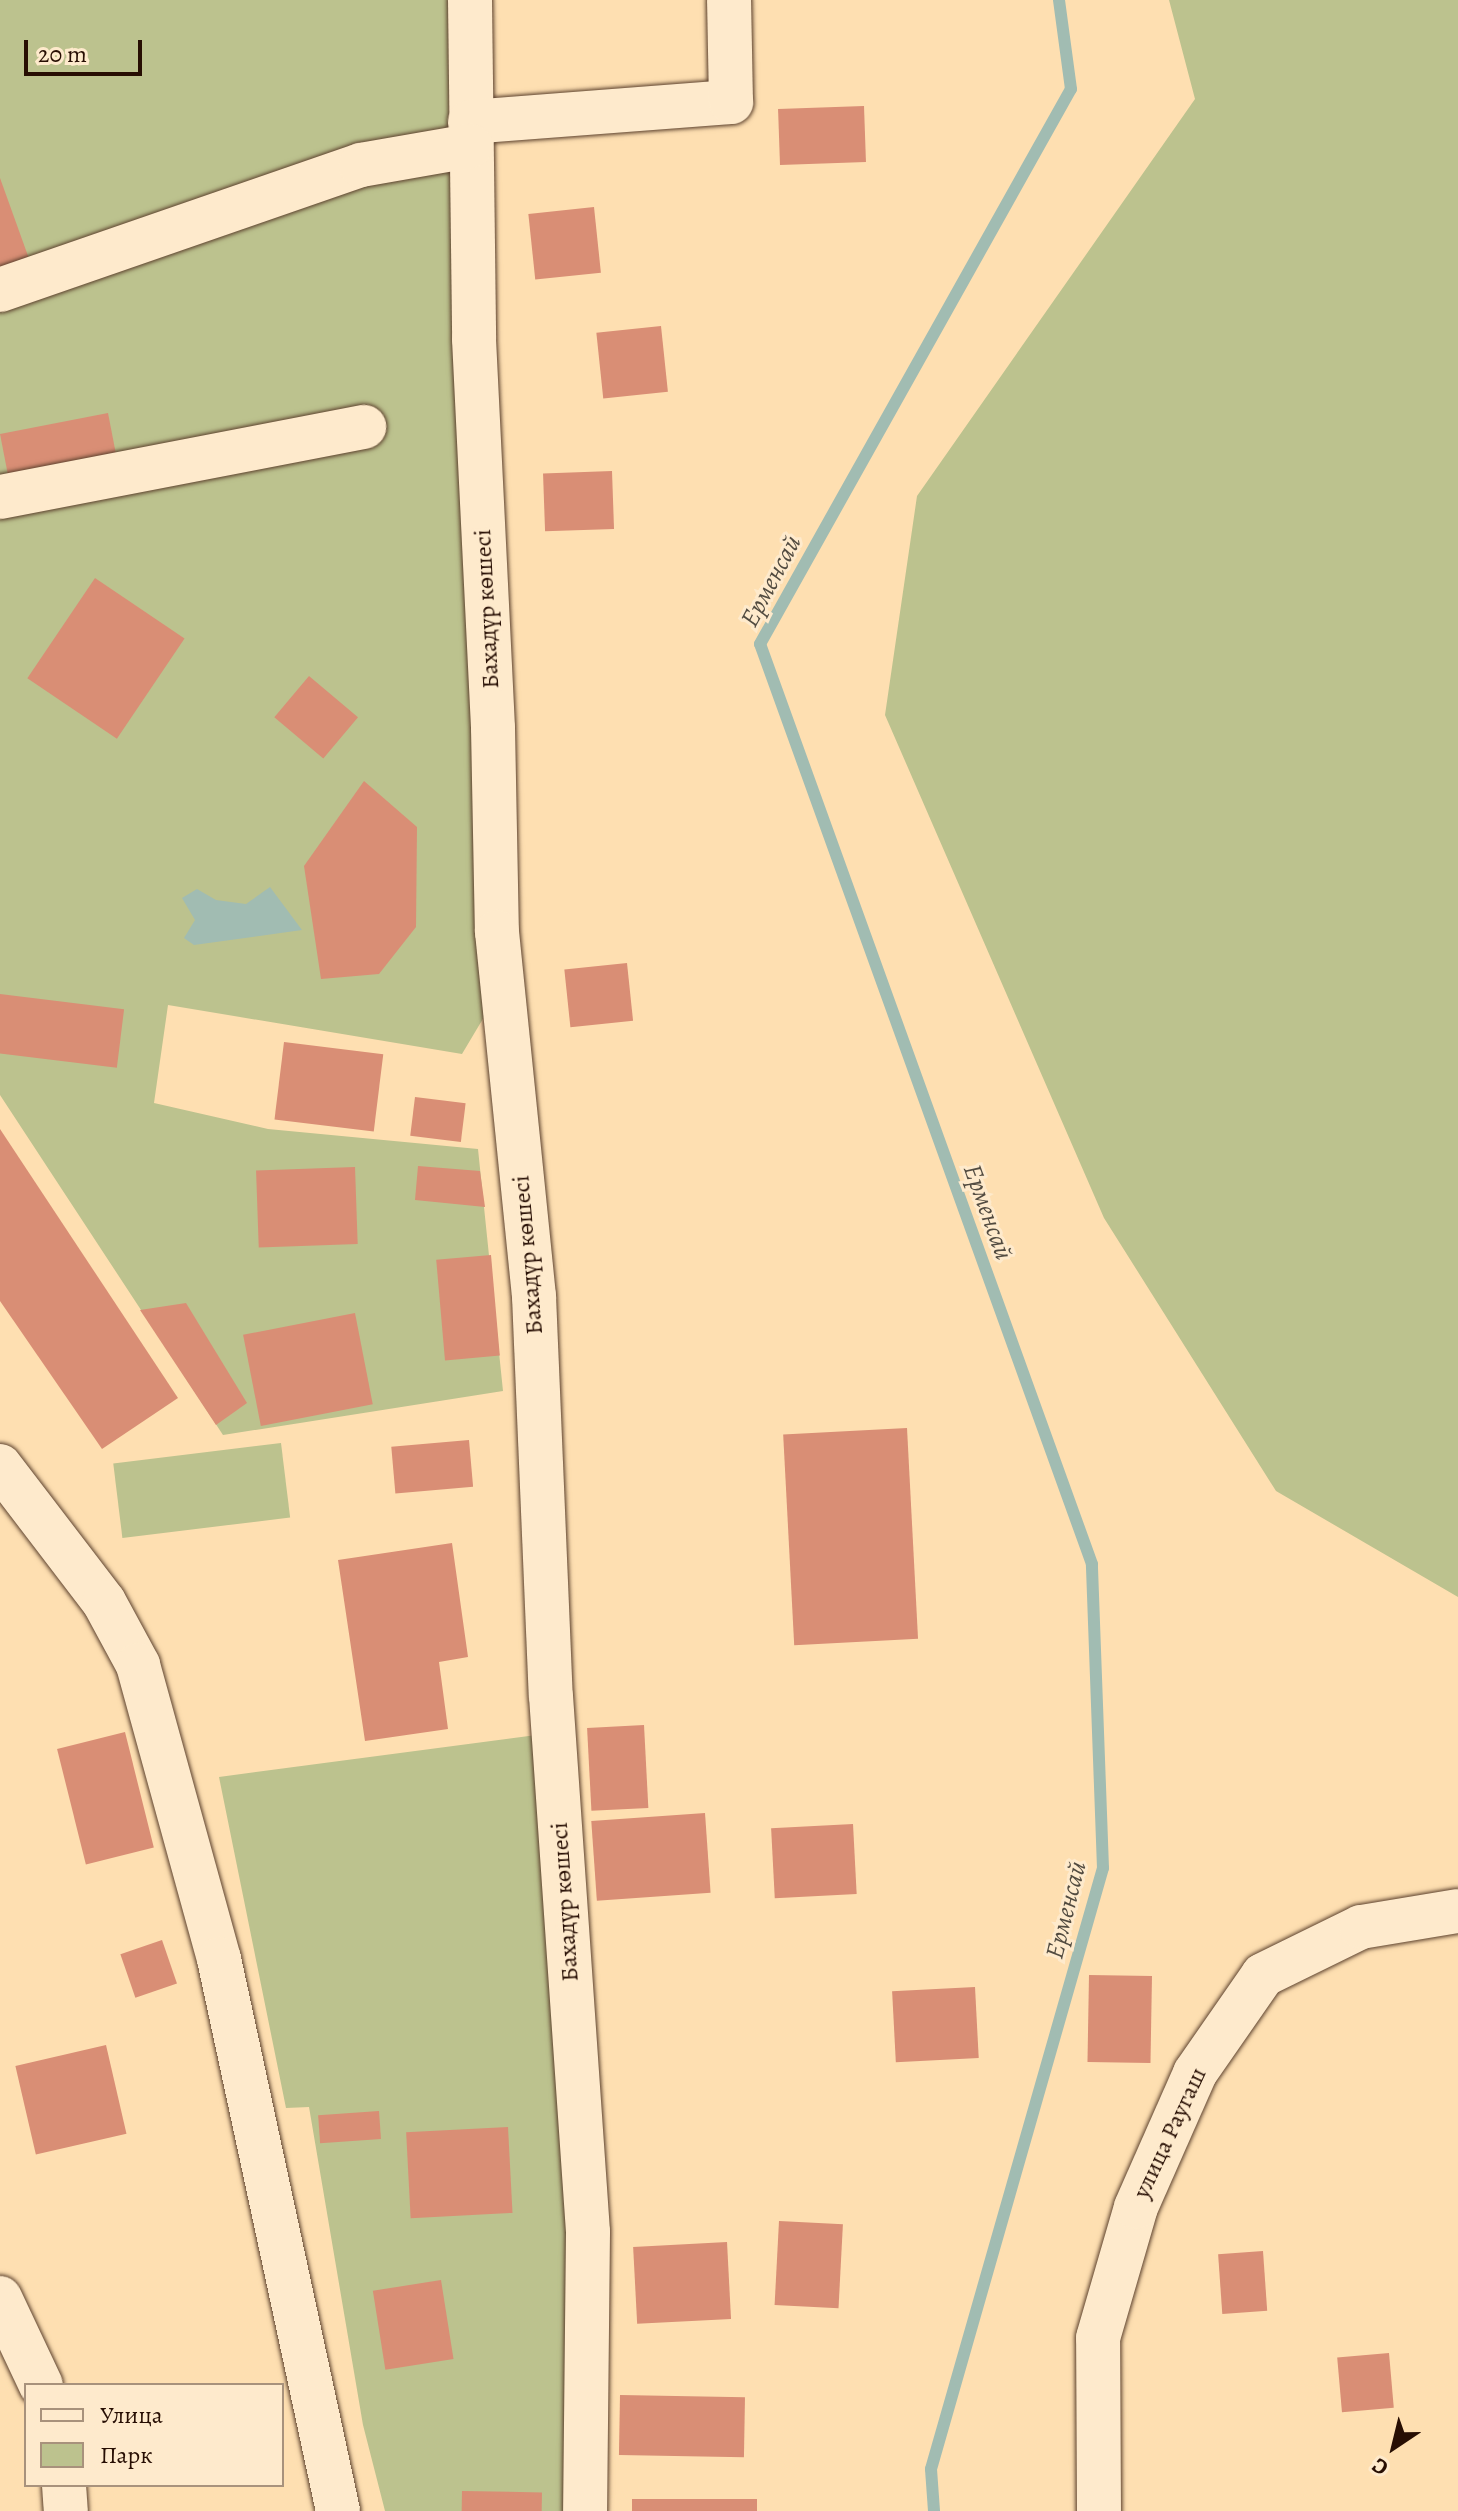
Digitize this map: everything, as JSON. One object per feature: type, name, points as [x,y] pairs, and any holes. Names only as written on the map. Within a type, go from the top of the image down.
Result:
[{"type":"street","name":"Бахадүр көшесі","points":[[470,0],[470,134],[497,932],[534,1296],[551,1696],[588,2232],[585,2511]]},
{"type":"street","points":[[0,290],[361,165],[470,134],[731,102],[729,0]]},
{"type":"street","points":[[0,497],[364,427]]},
{"type":"street","points":[[0,1466],[104,1602],[138,1665],[219,1959],[313,2411],[338,2511]]},
{"type":"street","name":"улица Раугаш","points":[[1099,2511],[1098,2338],[1136,2207],[1195,2073],[1263,1975],[1361,1927],[1458,1911]]},
{"type":"street","points":[[0,2298],[40,2383]]},
{"type":"street","points":[[64,2487],[66,2511]]},
{"type":"green space","points":[[0,0],[452,0],[487,1012],[462,1054],[168,1005],[154,1103],[268,1129],[478,1149],[503,1391],[223,1435],[0,1095]]},
{"type":"green space","points":[[1169,0],[1458,0],[1458,1597],[1276,1491],[1104,1218],[885,715],[917,496],[1195,99]]},
{"type":"green space","points":[[281,1443],[290,1517],[122,1538],[113,1464]]},
{"type":"green space","points":[[544,1734],[567,2099],[567,2511],[385,2511],[363,2425],[309,2107],[286,2108],[219,1777]]},
{"type":"shaded area","points":[[270,887],[302,930],[194,945],[184,938],[195,920],[182,898],[197,889],[216,900],[246,904]]},
{"type":"building","points":[[864,106],[866,162],[780,165],[778,109]]},
{"type":"building","points":[[0,178],[32,267],[0,278]]},
{"type":"building","points":[[594,207],[601,273],[535,280],[528,214]]},
{"type":"building","points":[[661,326],[668,392],[603,398],[596,333]]},
{"type":"building","points":[[108,413],[116,456],[8,477],[0,434]]},
{"type":"building","points":[[612,471],[614,529],[545,531],[543,473]]},
{"type":"building","points":[[95,578],[185,638],[117,739],[27,678]]},
{"type":"building","points":[[309,676],[358,717],[323,759],[274,717]]},
{"type":"building","points":[[364,781],[417,827],[416,927],[379,974],[321,979],[304,866]]},
{"type":"building","points":[[627,963],[633,1021],[570,1027],[564,970]]},
{"type":"building","points":[[0,994],[124,1009],[117,1068],[0,1053]]},
{"type":"building","points":[[284,1042],[383,1054],[374,1132],[274,1119]]},
{"type":"building","points":[[415,1097],[466,1103],[461,1142],[410,1136]]},
{"type":"building","points":[[0,1129],[178,1398],[102,1449],[0,1301]]},
{"type":"building","points":[[418,1166],[480,1171],[485,1207],[415,1200]]},
{"type":"building","points":[[355,1167],[358,1244],[259,1247],[256,1170]]},
{"type":"building","points":[[491,1255],[500,1356],[445,1360],[436,1260]]},
{"type":"building","points":[[186,1303],[247,1403],[216,1425],[140,1310]]},
{"type":"building","points":[[355,1313],[373,1404],[261,1426],[243,1335]]},
{"type":"building","points":[[907,1428],[918,1639],[794,1645],[783,1434]]},
{"type":"building","points":[[469,1440],[473,1487],[395,1494],[391,1447]]},
{"type":"building","points":[[452,1543],[468,1657],[439,1662],[448,1729],[365,1741],[338,1560]]},
{"type":"building","points":[[644,1725],[648,1808],[591,1811],[587,1728]]},
{"type":"building","points":[[125,1732],[154,1847],[86,1864],[57,1749]]},
{"type":"building","points":[[705,1813],[711,1893],[597,1901],[591,1821]]},
{"type":"building","points":[[853,1824],[857,1894],[775,1898],[771,1828]]},
{"type":"building","points":[[162,1940],[177,1983],[135,1998],[120,1954]]},
{"type":"building","points":[[1089,1975],[1152,1976],[1150,2063],[1087,2062]]},
{"type":"building","points":[[975,1987],[979,2058],[896,2062],[892,1991]]},
{"type":"building","points":[[106,2045],[126,2134],[36,2155],[15,2066]]},
{"type":"building","points":[[379,2111],[381,2139],[320,2143],[318,2115]]},
{"type":"building","points":[[508,2127],[513,2213],[411,2218],[406,2132]]},
{"type":"building","points":[[779,2221],[843,2224],[839,2308],[775,2305]]},
{"type":"building","points":[[727,2242],[731,2319],[637,2324],[633,2247]]},
{"type":"building","points":[[1263,2251],[1267,2311],[1222,2314],[1218,2254]]},
{"type":"building","points":[[441,2280],[454,2359],[385,2370],[373,2291]]},
{"type":"building","points":[[1389,2353],[1394,2408],[1342,2412],[1337,2358]]},
{"type":"building","points":[[620,2395],[745,2397],[744,2457],[619,2455]]},
{"type":"building","points":[[462,2491],[542,2492],[542,2511],[462,2511]]},
{"type":"building","points":[[632,2499],[757,2499],[757,2511],[632,2511]]},
{"type":"waterway","name":"Ерменсай","points":[[934,2511],[931,2469],[1103,1868],[1092,1564],[760,644],[1071,89],[1059,0]]}]
